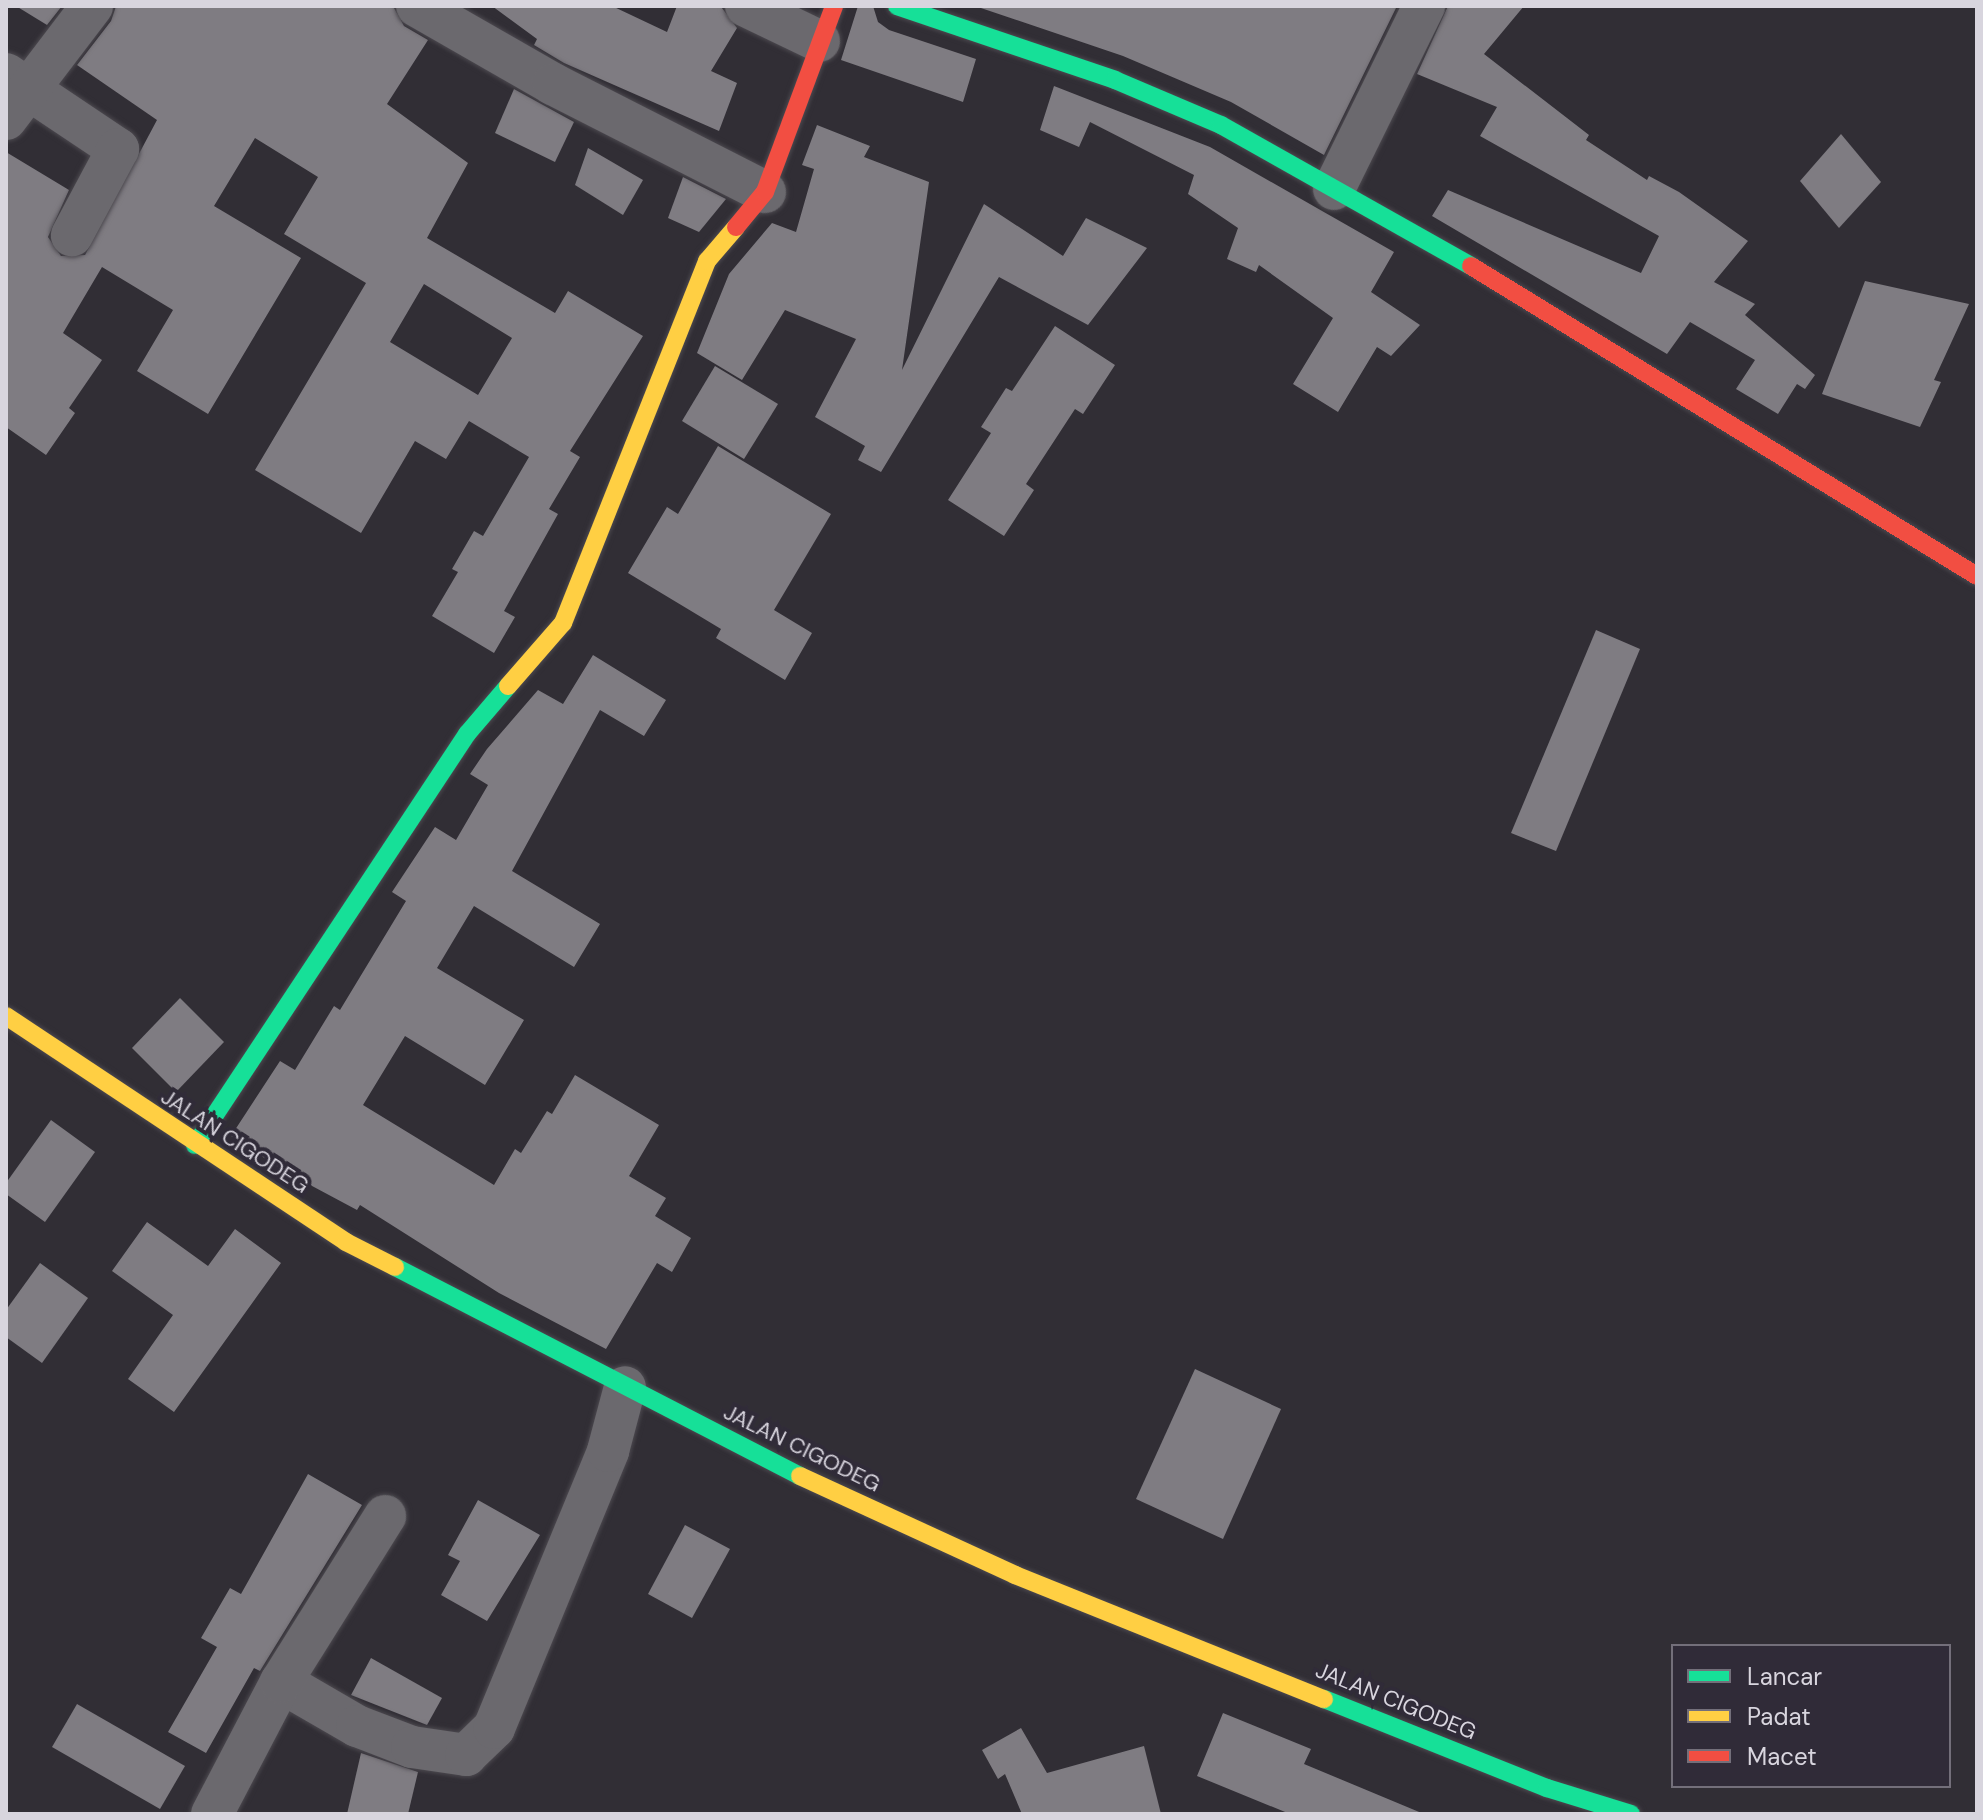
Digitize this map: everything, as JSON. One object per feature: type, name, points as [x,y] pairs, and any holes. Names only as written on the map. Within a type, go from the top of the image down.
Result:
[{"type":"street","points":[[72,235],[118,149],[14,96],[92,6]]},
{"type":"street","points":[[417,6],[553,84],[765,192]]},
{"type":"street","points":[[195,1145],[467,734],[563,623],[668,370],[707,261],[765,192],[827,24],[746,6]]},
{"type":"street","points":[[897,6],[1129,86],[1221,125],[1571,323],[1977,576]]},
{"type":"street","points":[[1334,189],[1424,6]]},
{"type":"street","name":"JALAN CIGODEG","points":[[6,1016],[195,1145],[346,1242],[761,1458],[1015,1575],[1547,1788],[1631,1814]]},
{"type":"street","points":[[281,1682],[357,1726],[412,1747],[466,1755],[494,1728],[608,1451],[625,1387]]},
{"type":"street","points":[[212,1814],[281,1682],[385,1516]]},
{"type":"building","points":[[16,6],[62,6],[47,25]]},
{"type":"building","points":[[116,6],[393,6],[404,26],[428,40],[387,104],[468,163],[427,238],[555,313],[568,291],[643,336],[570,451],[580,457],[549,509],[558,514],[504,611],[515,617],[494,653],[432,616],[458,572],[452,569],[474,531],[483,536],[529,457],[469,421],[446,459],[415,441],[361,533],[255,470],[366,283],[284,234],[318,177],[255,138],[214,206],[301,258],[208,414],[137,371],[173,310],[102,267],[63,333],[102,360],[69,408],[75,413],[46,455],[6,427],[6,152],[69,190],[48,237],[61,256],[85,255],[157,120],[77,65],[111,21]],"holes":[[[424,284],[512,338],[478,395],[390,342]]]},
{"type":"building","points":[[492,6],[612,6],[667,32],[677,6],[722,8],[737,28],[711,71],[737,83],[719,131],[564,63],[534,45],[537,39]]},
{"type":"building","points":[[858,6],[873,6],[878,22],[889,30],[976,59],[963,102],[841,60]]},
{"type":"building","points":[[975,6],[1397,6],[1324,155],[1231,102],[1123,56]]},
{"type":"building","points":[[1448,6],[1524,6],[1484,54],[1589,135],[1586,140],[1647,180],[1649,176],[1679,192],[1748,241],[1714,282],[1755,304],[1745,315],[1815,375],[1805,389],[1797,384],[1778,414],[1736,389],[1755,360],[1690,322],[1667,354],[1432,216],[1448,190],[1641,273],[1659,236],[1480,136],[1497,107],[1417,74]]},
{"type":"building","points":[[1054,86],[1210,147],[1394,252],[1371,292],[1420,325],[1391,356],[1377,347],[1338,412],[1293,384],[1333,318],[1259,265],[1256,272],[1227,259],[1238,228],[1188,194],[1194,175],[1090,122],[1079,147],[1040,130]]},
{"type":"building","points":[[514,89],[574,122],[555,162],[495,133]]},
{"type":"building","points":[[817,125],[870,146],[864,157],[929,182],[902,370],[984,204],[1063,256],[1086,218],[1147,248],[1088,325],[999,277],[881,472],[858,460],[865,446],[815,417],[856,339],[785,310],[742,380],[697,353],[729,274],[772,223],[796,232],[814,169],[802,165]]},
{"type":"building","points":[[1841,134],[1881,182],[1839,228],[1800,181]]},
{"type":"building","points":[[588,148],[643,180],[623,215],[575,185]]},
{"type":"building","points":[[683,177],[726,199],[699,232],[668,218]]},
{"type":"building","points":[[1865,281],[1969,304],[1934,380],[1941,382],[1920,427],[1822,394]]},
{"type":"building","points":[[1055,326],[1115,365],[1083,414],[1075,409],[1026,484],[1034,490],[1004,536],[948,500],[991,433],[981,427],[1006,388],[1012,391]]},
{"type":"building","points":[[715,366],[778,404],[744,459],[682,421]]},
{"type":"building","points":[[718,446],[831,514],[774,610],[812,633],[785,680],[716,638],[721,629],[628,573],[667,507],[678,514]]},
{"type":"building","points":[[1596,630],[1640,649],[1556,851],[1511,833]]},
{"type":"building","points":[[593,655],[666,700],[644,736],[600,710],[512,871],[600,924],[574,967],[474,906],[437,968],[524,1020],[485,1085],[405,1036],[363,1105],[494,1185],[515,1149],[521,1153],[547,1111],[552,1114],[575,1075],[659,1125],[629,1176],[666,1198],[655,1216],[691,1238],[672,1272],[657,1263],[606,1349],[499,1293],[360,1205],[357,1210],[284,1171],[231,1136],[280,1061],[295,1070],[334,1006],[340,1010],[406,901],[392,892],[435,827],[456,840],[488,785],[470,774],[487,749],[538,690],[563,704]]},
{"type":"building","points":[[180,998],[224,1042],[176,1092],[132,1048]]},
{"type":"building","points":[[51,1120],[95,1152],[45,1222],[6,1194],[6,1183]]},
{"type":"building","points":[[147,1222],[208,1266],[235,1229],[281,1263],[174,1412],[128,1379],[173,1315],[112,1271]]},
{"type":"building","points":[[40,1263],[88,1298],[42,1363],[6,1337],[6,1310]]},
{"type":"building","points":[[1195,1369],[1281,1409],[1223,1539],[1136,1499]]},
{"type":"building","points":[[308,1474],[362,1505],[260,1671],[254,1668],[206,1753],[168,1732],[217,1647],[201,1638],[230,1588],[241,1594]]},
{"type":"building","points":[[478,1500],[540,1535],[487,1621],[441,1595],[460,1561],[448,1555]]},
{"type":"building","points":[[685,1525],[730,1549],[692,1618],[648,1594]]},
{"type":"building","points":[[371,1658],[442,1698],[427,1725],[351,1695]]},
{"type":"building","points":[[77,1704],[185,1766],[160,1809],[52,1747]]},
{"type":"building","points":[[1223,1713],[1311,1749],[1304,1764],[1424,1814],[1290,1814],[1197,1776]]},
{"type":"building","points":[[1021,1728],[1047,1773],[1144,1746],[1161,1814],[1022,1814],[1005,1774],[998,1779],[982,1750]]},
{"type":"building","points":[[361,1753],[418,1772],[408,1814],[347,1814]]},
{"type":"traffic: fast","points":[[897,6],[1115,80],[1221,125],[1471,266]]},
{"type":"traffic: fast","points":[[195,1145],[467,734],[508,686]]},
{"type":"traffic: fast","points":[[395,1267],[800,1476]]},
{"type":"traffic: fast","points":[[1324,1699],[1547,1788],[1631,1814]]},
{"type":"traffic: slow","points":[[508,686],[563,623],[707,261],[736,227]]},
{"type":"traffic: slow","points":[[6,1016],[346,1242],[395,1267]]},
{"type":"traffic: slow","points":[[800,1476],[1015,1575],[1324,1699]]},
{"type":"traffic: jam","points":[[736,227],[765,192],[834,6]]},
{"type":"traffic: jam","points":[[1471,266],[1977,576]]}]
